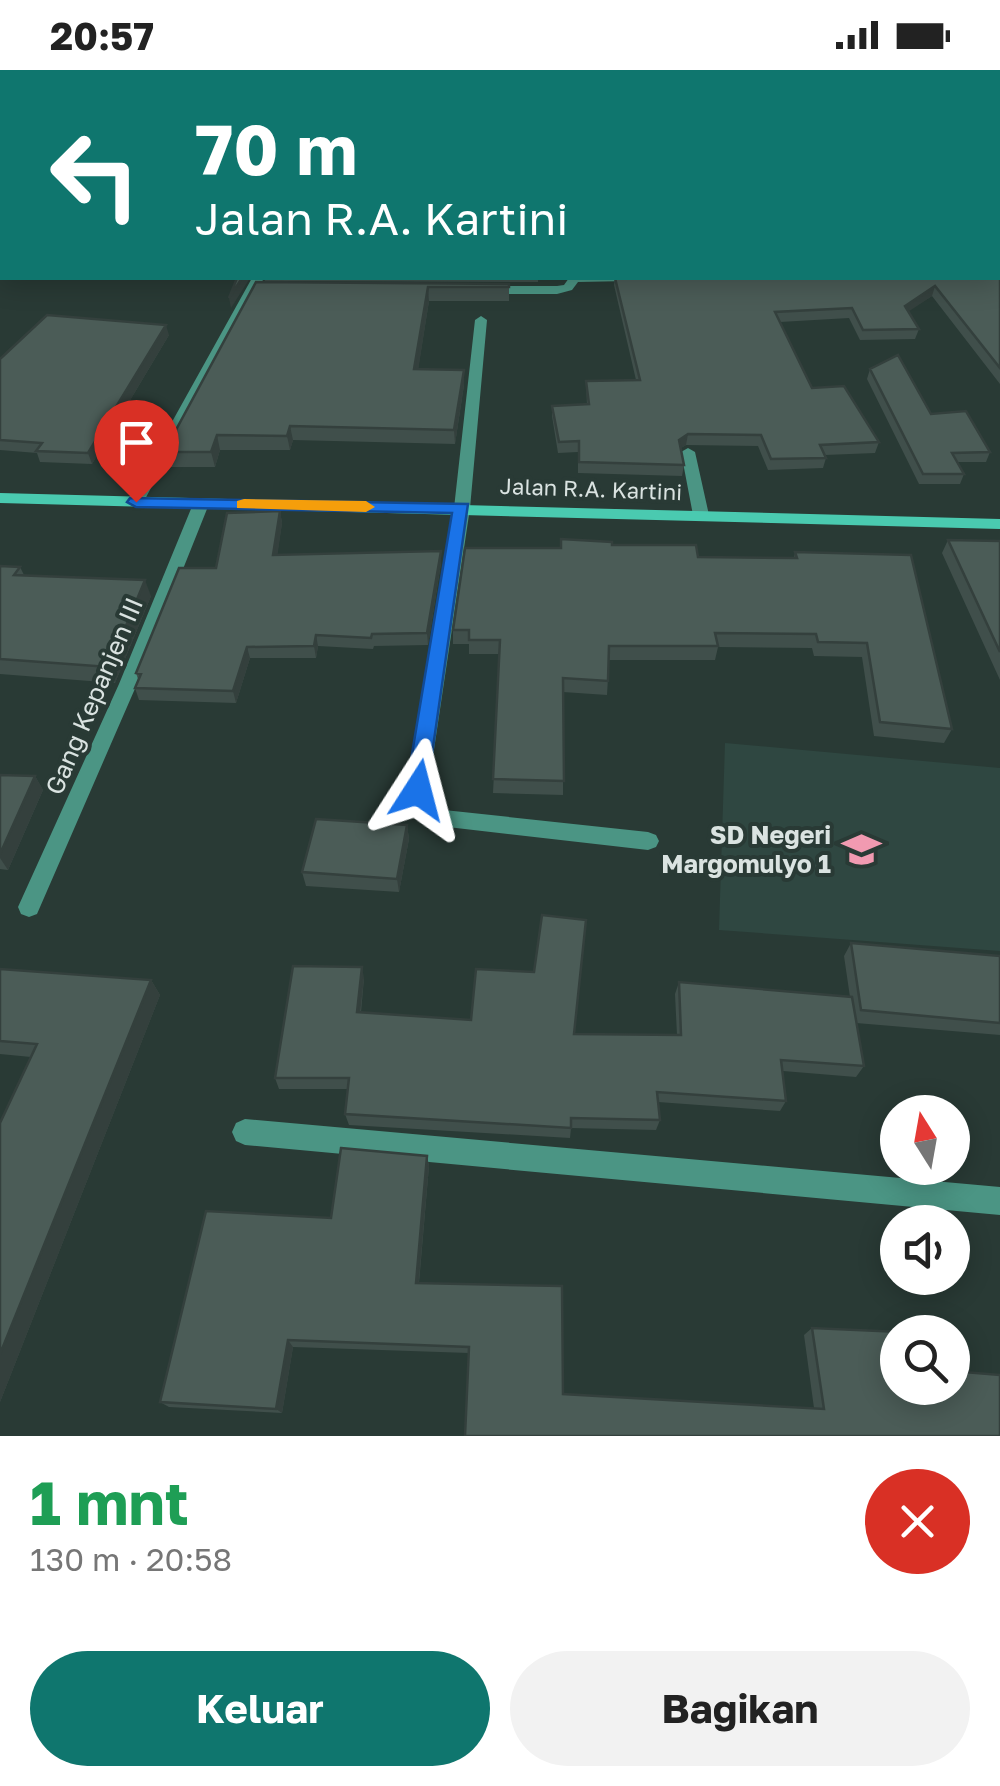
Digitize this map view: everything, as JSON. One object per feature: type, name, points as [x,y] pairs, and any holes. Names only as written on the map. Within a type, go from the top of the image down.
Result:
[{"type":"street","points":[[462,290],[557,290],[568,288],[573,280]]},
{"type":"street","points":[[136,502],[255,283],[272,288]]},
{"type":"street","points":[[481,320],[462,508],[418,790],[424,804],[439,818],[648,842]]},
{"type":"street","points":[[688,452],[701,515]]},
{"type":"street","name":"Jalan R.A. Kartini","points":[[0,498],[1000,524]]},
{"type":"street","name":"Gang Kepanjen III","points":[[29,907],[128,684],[201,504]]},
{"type":"street","points":[[245,1132],[1000,1201]]},
{"type":"shaded area","name":"SD Negeri Margomulyo 1","points":[[725,743],[1000,768],[1000,951],[719,930]]},
{"type":"building","points":[[615,280],[1000,280],[1000,368],[935,286],[905,306],[919,329],[863,330],[852,308],[775,312],[812,388],[844,386],[879,442],[820,445],[826,458],[771,459],[761,435],[688,434],[679,440],[684,465],[579,462],[579,441],[559,442],[552,406],[589,404],[586,381],[640,380]]},
{"type":"building","points":[[256,282],[509,287],[428,287],[414,369],[464,370],[454,430],[290,426],[287,436],[217,435],[211,452],[164,452]]},
{"type":"building","points":[[47,315],[166,325],[88,453],[36,451],[42,443],[0,440],[0,359]]},
{"type":"building","points":[[898,355],[931,414],[966,411],[990,452],[952,453],[964,474],[923,474],[870,369]]},
{"type":"building","points":[[280,511],[273,555],[441,551],[427,633],[372,634],[371,638],[316,635],[314,646],[247,647],[233,691],[135,688],[141,674],[136,673],[179,568],[216,568],[227,513]]},
{"type":"building","points":[[561,539],[612,545],[696,545],[698,557],[797,558],[795,552],[911,555],[952,729],[880,722],[867,643],[818,642],[816,634],[715,633],[718,646],[609,646],[608,681],[563,678],[564,781],[493,779],[500,640],[469,640],[469,630],[453,630],[465,548],[561,548]]},
{"type":"building","points":[[948,540],[1000,541],[1000,652]]},
{"type":"building","points":[[0,566],[20,567],[14,575],[145,580],[109,667],[0,659]]},
{"type":"building","points":[[0,775],[35,776],[0,854]]},
{"type":"building","points":[[316,819],[407,825],[397,879],[302,872]]},
{"type":"building","points":[[542,915],[586,920],[574,1034],[681,1035],[679,982],[852,997],[864,1066],[781,1060],[786,1101],[657,1092],[660,1120],[571,1118],[571,1128],[345,1114],[349,1078],[275,1078],[293,966],[362,967],[357,1012],[471,1020],[476,969],[534,972]]},
{"type":"building","points":[[851,943],[1000,956],[1000,1023],[861,1010]]},
{"type":"building","points":[[0,969],[151,980],[0,1354],[0,1123],[37,1044],[0,1041]]},
{"type":"building","points":[[341,1148],[427,1156],[416,1283],[562,1286],[563,1394],[824,1409],[812,1328],[880,1331],[880,1405],[970,1405],[970,1372],[1000,1375],[1000,1436],[465,1436],[469,1347],[288,1340],[276,1409],[160,1402],[206,1211],[331,1218]]},
{"type":"slow traffic","points":[[244,504],[366,507]]},
{"type":"place","name":"SD Negeri Margomulyo 1","points":[[861,849]]},
{"type":"route","points":[[136,502],[462,508],[418,790]]}]
